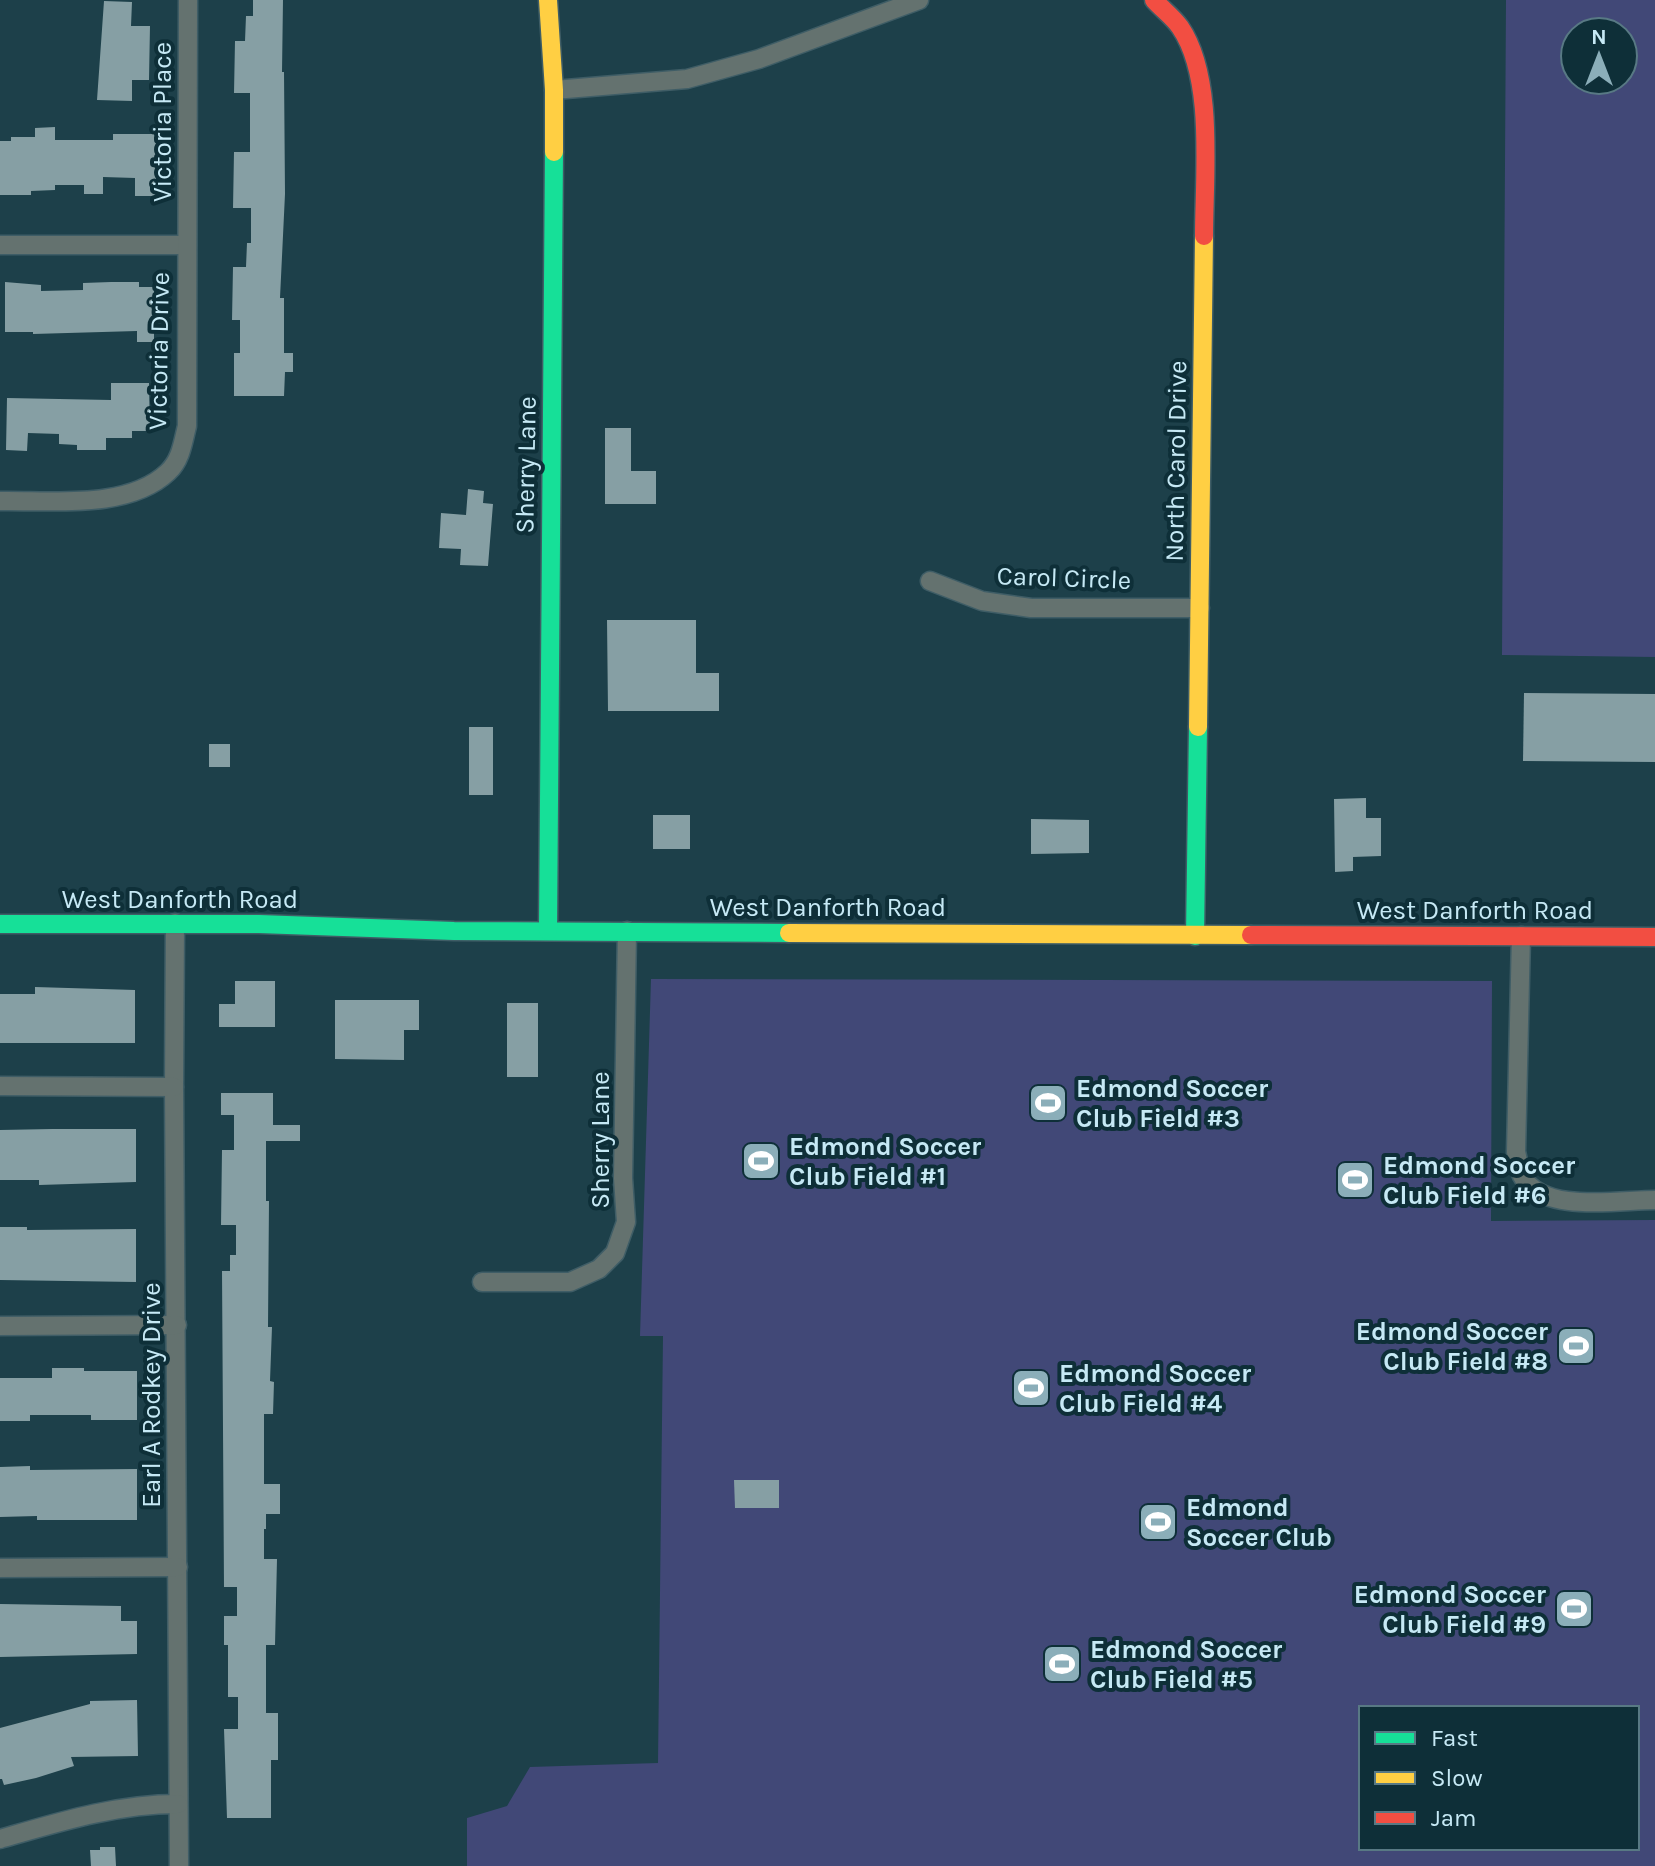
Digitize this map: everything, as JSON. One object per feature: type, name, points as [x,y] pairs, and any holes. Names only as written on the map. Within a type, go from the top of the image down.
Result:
[{"type":"street","name":"Victoria Place","points":[[187,245],[188,0]]},
{"type":"street","name":"Sherry Lane","points":[[548,0],[554,90],[548,931]]},
{"type":"street","points":[[554,90],[687,79],[759,59],[919,0]]},
{"type":"street","name":"North Carol Drive","points":[[1154,0],[1180,27],[1196,61],[1205,121],[1195,936]]},
{"type":"street","points":[[0,245],[187,245]]},
{"type":"street","name":"Victoria Drive","points":[[0,501],[120,498],[142,489],[169,471],[181,453],[187,426],[187,245]]},
{"type":"street","name":"Carol Circle","points":[[930,581],[982,601],[1031,608],[1200,608]]},
{"type":"street","name":"West Danforth Road","points":[[0,924],[175,923],[454,931],[1655,937]]},
{"type":"street","name":"Earl A Rodkey Drive","points":[[175,923],[179,1866]]},
{"type":"street","name":"Sherry Lane","points":[[482,1282],[570,1282],[599,1269],[615,1253],[626,1222],[623,1178],[627,931]]},
{"type":"street","points":[[1521,936],[1516,1152],[1522,1176],[1535,1191],[1557,1201],[1655,1200]]},
{"type":"street","points":[[0,1086],[174,1087]]},
{"type":"street","points":[[0,1326],[177,1325]]},
{"type":"street","points":[[0,1568],[178,1567]]},
{"type":"street","points":[[0,1839],[90,1813],[142,1804],[178,1804]]},
{"type":"shaded area","points":[[1506,0],[1655,0],[1655,657],[1502,655]]},
{"type":"shaded area","name":"Edmond Soccer Club","points":[[651,979],[1492,981],[1491,1221],[1655,1220],[1655,1866],[467,1866],[467,1818],[507,1806],[530,1767],[658,1763],[663,1336],[640,1336]]},
{"type":"building","points":[[253,0],[283,0],[285,194],[280,298],[284,298],[284,353],[293,353],[293,372],[285,372],[284,396],[234,396],[234,353],[240,353],[240,320],[232,320],[233,267],[246,267],[247,243],[251,243],[251,208],[233,208],[234,152],[250,152],[250,93],[234,93],[235,41],[245,41],[246,16],[253,16]]},
{"type":"building","points":[[104,1],[132,2],[131,26],[150,26],[149,80],[132,80],[132,101],[97,100]]},
{"type":"building","points":[[55,127],[55,140],[113,140],[113,134],[156,134],[156,196],[135,196],[135,178],[103,177],[103,194],[84,194],[84,185],[55,185],[55,190],[31,191],[31,195],[0,195],[0,141],[11,141],[11,137],[35,137],[35,128]]},
{"type":"building","points":[[5,282],[41,285],[41,291],[83,290],[83,283],[111,282],[139,282],[139,287],[154,287],[154,342],[137,342],[137,331],[5,332]]},
{"type":"building","points":[[111,383],[149,383],[150,431],[132,431],[132,438],[106,438],[106,450],[77,450],[77,445],[59,444],[59,434],[28,433],[27,451],[6,450],[7,398],[111,400]]},
{"type":"building","points":[[605,428],[631,428],[631,471],[656,471],[656,504],[605,504]]},
{"type":"building","points":[[468,489],[484,491],[483,503],[493,504],[488,566],[460,565],[461,549],[439,548],[441,513],[466,515]]},
{"type":"building","points":[[607,620],[696,620],[696,673],[719,673],[719,711],[608,711]]},
{"type":"building","points":[[1524,693],[1655,694],[1655,762],[1523,761]]},
{"type":"building","points":[[469,727],[493,727],[493,795],[469,795]]},
{"type":"building","points":[[209,744],[230,744],[230,767],[209,767]]},
{"type":"building","points":[[1366,798],[1366,818],[1381,818],[1381,856],[1353,857],[1353,871],[1335,872],[1334,799]]},
{"type":"building","points":[[653,815],[690,815],[690,849],[653,849]]},
{"type":"building","points":[[1031,819],[1089,820],[1089,853],[1031,854]]},
{"type":"building","points":[[235,981],[275,981],[275,1027],[219,1027],[219,1004],[235,1004]]},
{"type":"building","points":[[35,987],[135,990],[135,1043],[0,1043],[0,994],[35,994]]},
{"type":"building","points":[[335,1000],[419,1000],[419,1030],[404,1030],[404,1060],[335,1059]]},
{"type":"building","points":[[507,1003],[538,1003],[538,1077],[507,1077]]},
{"type":"building","points":[[221,1093],[273,1093],[273,1125],[300,1125],[300,1141],[266,1141],[268,1327],[272,1327],[270,1381],[274,1382],[273,1414],[264,1414],[264,1484],[280,1484],[280,1514],[266,1514],[264,1529],[264,1559],[277,1559],[275,1645],[266,1645],[266,1713],[278,1713],[278,1760],[271,1760],[271,1818],[227,1818],[224,1729],[238,1729],[238,1697],[228,1697],[228,1645],[224,1645],[224,1616],[237,1616],[237,1587],[224,1587],[222,1271],[230,1271],[230,1255],[236,1255],[236,1225],[221,1225],[222,1150],[234,1150],[234,1115],[221,1115]]},
{"type":"building","points":[[136,1129],[136,1182],[39,1185],[39,1180],[0,1180],[0,1130]]},
{"type":"building","points":[[0,1227],[27,1227],[27,1230],[136,1229],[136,1282],[0,1280]]},
{"type":"building","points":[[52,1368],[137,1371],[137,1420],[91,1420],[91,1415],[30,1415],[30,1421],[0,1421],[0,1378],[52,1378]]},
{"type":"building","points":[[30,1466],[30,1470],[137,1469],[137,1520],[0,1517],[0,1467]]},
{"type":"building","points":[[734,1480],[779,1480],[779,1508],[735,1508]]},
{"type":"building","points":[[0,1604],[121,1606],[121,1621],[137,1621],[137,1654],[0,1657]]},
{"type":"building","points":[[137,1700],[138,1756],[71,1757],[74,1766],[36,1778],[4,1785],[0,1779],[0,1728],[90,1704],[90,1701]]},
{"type":"building","points":[[100,1847],[115,1847],[116,1866],[91,1866],[90,1850],[100,1850]]},
{"type":"traffic: fast","points":[[548,931],[554,152]]},
{"type":"traffic: fast","points":[[1195,936],[1198,727]]},
{"type":"traffic: fast","points":[[0,924],[259,924],[454,931],[789,933]]},
{"type":"traffic: slow","points":[[548,0],[554,90],[554,152]]},
{"type":"traffic: slow","points":[[1198,727],[1204,236]]},
{"type":"traffic: slow","points":[[789,933],[1251,935]]},
{"type":"traffic: jam","points":[[1154,0],[1180,27],[1199,73],[1206,157],[1204,236]]},
{"type":"traffic: jam","points":[[1251,935],[1655,937]]},
{"type":"place","name":"Edmond Soccer Club Field #3","points":[[1048,1103]]},
{"type":"place","name":"Edmond Soccer Club Field #1","points":[[761,1161]]},
{"type":"place","name":"Edmond Soccer Club Field #6","points":[[1355,1180]]},
{"type":"place","name":"Edmond Soccer Club Field #8","points":[[1576,1346]]},
{"type":"place","name":"Edmond Soccer Club Field #4","points":[[1031,1388]]},
{"type":"place","name":"Edmond Soccer Club","points":[[1158,1522]]},
{"type":"place","name":"Edmond Soccer Club Field #9","points":[[1574,1609]]},
{"type":"place","name":"Edmond Soccer Club Field #5","points":[[1062,1664]]}]
